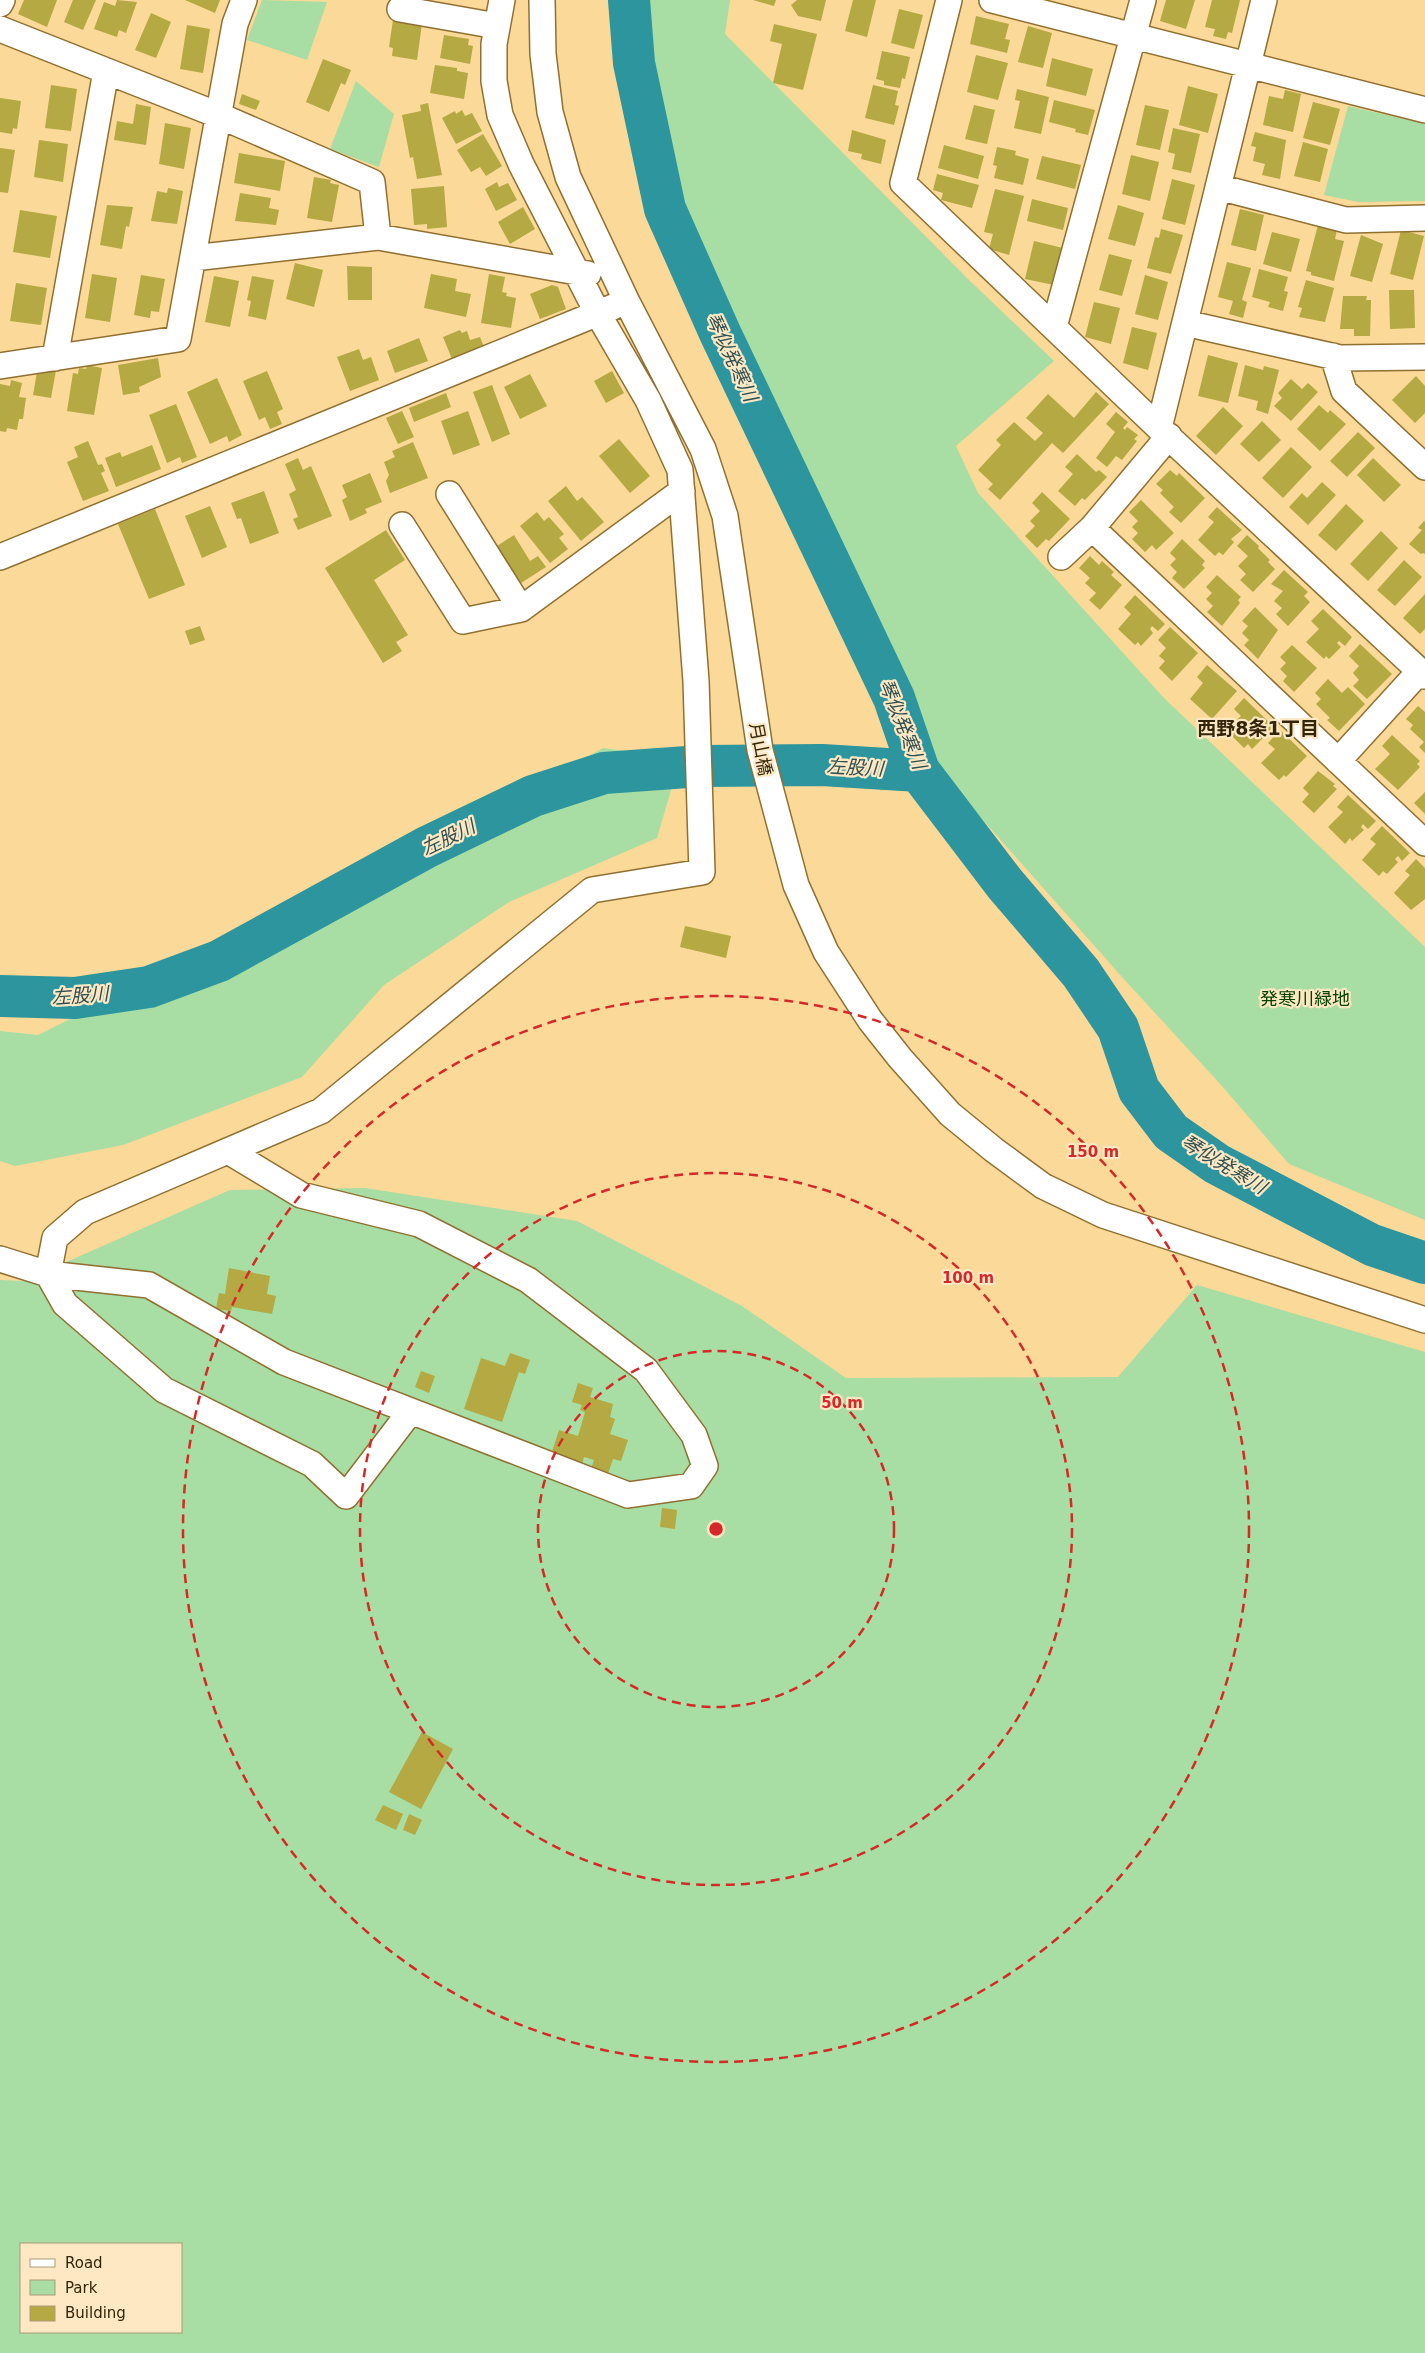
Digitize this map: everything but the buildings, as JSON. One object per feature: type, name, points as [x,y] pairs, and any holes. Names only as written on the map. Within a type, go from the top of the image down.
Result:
[{"type":"street","points":[[0,4],[2,0]]},
{"type":"street","points":[[0,366],[178,339],[235,24],[244,0]]},
{"type":"street","points":[[410,1412],[346,1496],[312,1464],[164,1390],[65,1304],[48,1274],[55,1238],[84,1212],[321,1111],[592,890],[702,872],[698,800],[696,680],[680,470],[648,400],[598,314],[521,164],[500,116],[494,81],[494,44],[502,0]]},
{"type":"street","name":"月山橋","points":[[542,0],[543,54],[550,112],[568,177],[627,302],[703,449],[725,516],[760,750],[776,816],[796,885],[826,952],[870,1020],[900,1058],[950,1114],[994,1150],[1043,1186],[1103,1215],[1425,1320]]},
{"type":"street","points":[[949,0],[904,184],[1422,674],[1338,761]]},
{"type":"street","points":[[992,0],[1425,110]]},
{"type":"street","points":[[1054,327],[1143,0]]},
{"type":"street","points":[[1061,557],[1092,528],[1164,432],[1185,323],[1264,0]]},
{"type":"street","points":[[400,9],[497,26]]},
{"type":"street","points":[[0,29],[218,116],[372,182],[378,237]]},
{"type":"street","points":[[55,358],[106,71]]},
{"type":"street","points":[[1218,187],[1346,220],[1425,218]]},
{"type":"street","points":[[193,258],[378,237],[577,273],[613,273]]},
{"type":"street","points":[[0,557],[627,302]]},
{"type":"street","points":[[1185,323],[1333,356],[1425,357]]},
{"type":"street","points":[[1333,356],[1344,391],[1425,467]]},
{"type":"street","points":[[402,525],[463,621],[521,609],[682,491]]},
{"type":"street","points":[[449,494],[521,609]]},
{"type":"street","points":[[1092,528],[1425,843]]},
{"type":"street","points":[[0,1259],[48,1274],[149,1285],[284,1362],[628,1495],[691,1486],[705,1466],[694,1435],[646,1370],[528,1280],[419,1224],[301,1195],[228,1150]]},
{"type":"green space","points":[[262,0],[327,2],[307,60],[247,40]]},
{"type":"green space","name":"発寒川緑地","points":[[642,0],[730,0],[725,34],[971,282],[1054,361],[956,446],[978,493],[1164,698],[1425,947],[1425,1220],[1289,1164],[1222,1086],[1122,977],[936,767],[862,598],[722,296],[677,215]]},
{"type":"green space","points":[[356,81],[394,114],[379,167],[330,149]]},
{"type":"green space","points":[[1348,106],[1425,124],[1425,201],[1358,202],[1324,195]]},
{"type":"green space","points":[[603,748],[680,759],[657,838],[509,902],[384,985],[302,1077],[123,1145],[15,1166],[0,1161],[0,1031],[38,1035],[228,941],[364,899],[480,816]]},
{"type":"green space","points":[[365,1188],[577,1221],[742,1306],[846,1378],[1118,1377],[1197,1285],[1425,1352],[1425,2353],[0,2353],[0,1280],[23,1281],[230,1190]]},
{"type":"waterway","name":"琴似発寒川","points":[[629,0],[634,63],[665,209],[720,333],[894,698],[919,771],[1005,884],[1081,973],[1118,1028],[1139,1090],[1171,1132],[1217,1164],[1372,1245],[1425,1263]]},
{"type":"waterway","name":"左股川","points":[[0,996],[75,998],[149,987],[219,961],[427,847],[533,796],[604,773],[701,766],[822,765],[919,771]]},
{"type":"district","name":"西野8条1丁目","points":[[1258,728]]}]
